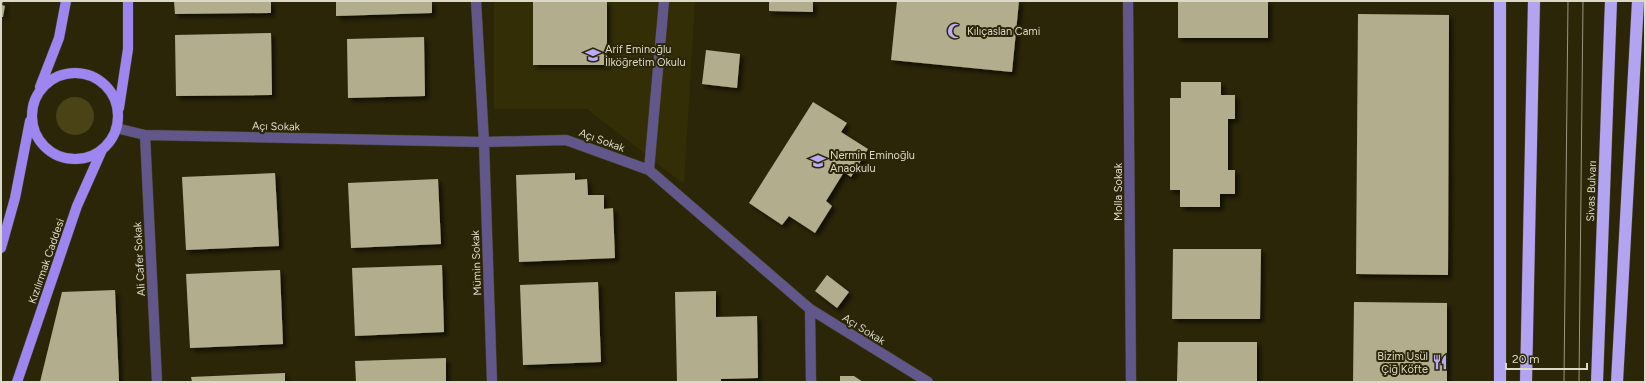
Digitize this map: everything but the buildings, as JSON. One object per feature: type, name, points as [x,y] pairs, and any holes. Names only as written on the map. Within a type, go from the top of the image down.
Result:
[{"type":"highway","points":[[1500,1],[1500,382]]},
{"type":"highway","points":[[1526,382],[1534,1]]},
{"type":"highway","name":"Sivas Bulvarı","points":[[1597,382],[1611,1]]},
{"type":"highway","points":[[1617,382],[1638,1]]},
{"type":"main road","points":[[1,248],[15,198],[33,104],[59,38],[66,1]]},
{"type":"main road","points":[[31,117],[34,131],[40,143],[50,152],[62,158],[76,160],[90,157],[102,150],[111,140],[116,128],[128,49],[128,1]]},
{"type":"main road","points":[[38,91],[48,81],[60,75],[73,72],[87,74],[99,80],[109,89],[116,101],[118,114]]},
{"type":"main road","name":"Kızılırmak Caddesi","points":[[17,382],[77,206],[102,150]]},
{"type":"street","name":"Mümin Sokak","points":[[476,1],[484,142],[492,382]]},
{"type":"street","points":[[649,170],[664,1]]},
{"type":"street","name":"Molla Sokak","points":[[1128,1],[1131,382]]},
{"type":"street","name":"Açı Sokak","points":[[116,128],[146,135],[484,142],[566,140],[649,170],[810,309],[928,382]]},
{"type":"street","name":"Ali Cafer Sokak","points":[[146,135],[157,382]]},
{"type":"street","points":[[810,309],[811,382]]},
{"type":"shaded area","name":"Arif Eminoğlu İlköğretim Okulu","points":[[494,1],[695,1],[684,184],[587,109],[494,109]]},
{"type":"shaded area","points":[[71,97],[79,97],[86,100],[91,105],[94,116],[91,127],[86,132],[79,135],[71,135],[64,132],[59,127],[56,120],[56,112],[59,105],[64,100]]},
{"type":"tram line","points":[[1564,382],[1568,1]]},
{"type":"tram line","points":[[1579,382],[1583,1]]},
{"type":"place","name":"Kılıçaslan Cami","points":[[955,31]]},
{"type":"place","name":"Arif Eminoğlu İlköğretim Okulu","points":[[593,55]]},
{"type":"place","name":"Nermin Eminoğlu Anaokulu","points":[[818,161]]},
{"type":"place","name":"Bizim Usül Çiğ Köfte","points":[[1440,362]]}]
